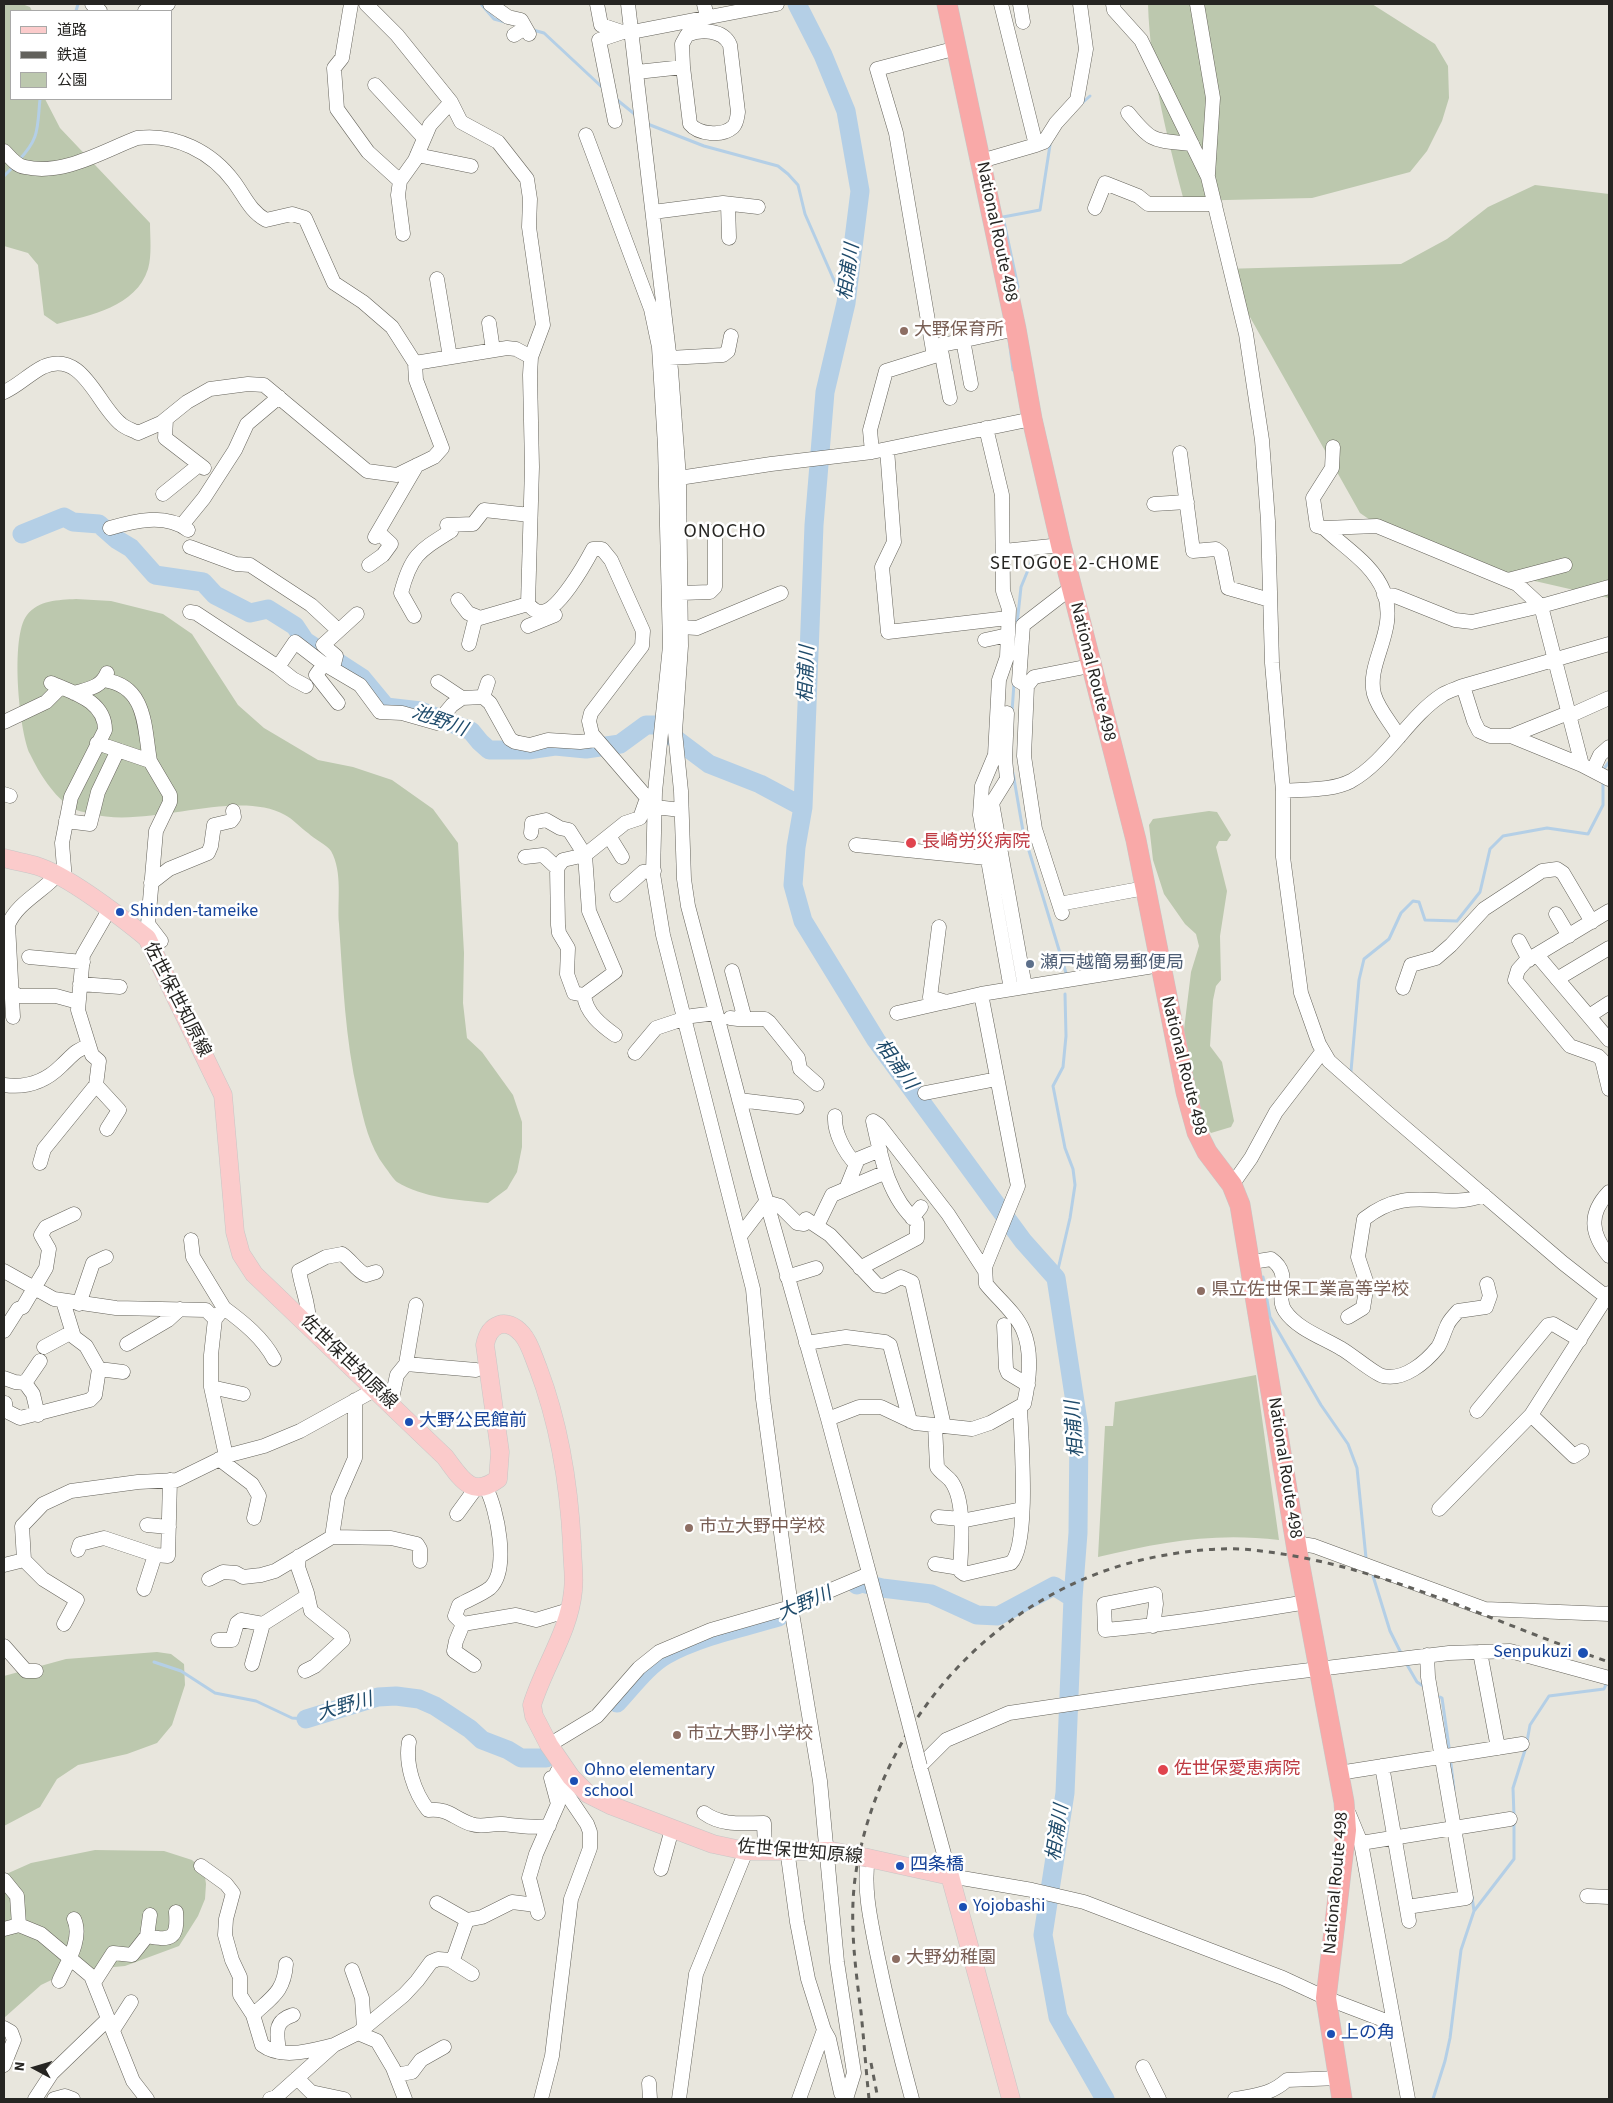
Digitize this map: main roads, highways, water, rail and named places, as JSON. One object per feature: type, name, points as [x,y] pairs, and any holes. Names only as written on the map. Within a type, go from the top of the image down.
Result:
[{"type":"highway","name":"National Route 498","points":[[947,4],[1060,546],[1136,840],[1160,966],[1196,1132],[1207,1152],[1232,1185],[1240,1205],[1252,1262],[1296,1543],[1344,1802],[1346,1830],[1326,1998],[1342,2099]]},
{"type":"main road","name":"佐世保世知原線","points":[[4,858],[38,866],[61,878],[109,910],[146,931],[147,938],[172,986],[223,1095],[235,1232],[241,1254],[254,1274],[391,1403],[445,1457],[463,1480],[481,1488],[498,1479],[500,1452],[484,1345],[487,1334],[495,1326],[504,1324],[516,1328],[527,1339],[547,1392],[563,1450],[571,1518],[573,1591],[565,1630],[532,1705],[534,1716],[560,1768],[588,1794],[610,1806],[713,1844],[746,1850],[830,1851],[950,1876],[1010,2099]]},
{"type":"waterway","points":[[76,10],[78,4]]},
{"type":"waterway","points":[[481,4],[494,19],[505,22]]},
{"type":"waterway","name":"相浦川","points":[[797,4],[823,55],[846,111],[860,191],[846,303],[825,392],[814,525],[803,807],[796,847],[793,885],[803,921],[876,1040],[1023,1241],[1056,1278],[1079,1428],[1078,1533],[1073,1598],[1065,1793],[1043,1935],[1058,2017],[1105,2099]]},
{"type":"waterway","points":[[533,30],[544,33],[604,89]]},
{"type":"waterway","points":[[1081,104],[1090,96]]},
{"type":"waterway","points":[[616,99],[637,116]]},
{"type":"waterway","points":[[18,161],[34,139],[38,126],[40,100]]},
{"type":"waterway","points":[[645,123],[704,146],[778,166],[788,174],[798,185],[805,214],[846,303]]},
{"type":"waterway","points":[[1016,290],[1018,287],[1003,217],[1040,210],[1050,145]]},
{"type":"waterway","points":[[4,176],[14,166]]},
{"type":"waterway","points":[[1009,339],[1013,370]]},
{"type":"waterway","name":"池野川","points":[[22,534],[64,517],[73,522],[99,524],[116,539],[131,548],[155,575],[203,582],[215,595],[250,613],[268,609],[295,626],[305,641],[362,678],[386,707],[421,711],[471,731],[489,750],[528,750],[555,746],[586,749],[620,744],[646,725],[657,725],[709,764],[760,784],[803,807]]},
{"type":"waterway","points":[[1016,634],[1021,587],[1033,558]]},
{"type":"waterway","points":[[1012,712],[1014,683]]},
{"type":"waterway","points":[[1603,770],[1609,762]]},
{"type":"waterway","points":[[1013,773],[1023,831],[1066,973]]},
{"type":"waterway","points":[[1351,1071],[1359,980],[1364,959],[1389,939],[1401,913],[1413,901],[1419,902],[1425,920],[1457,921],[1480,892],[1490,849],[1503,836],[1547,828],[1588,834],[1603,805],[1603,784]]},
{"type":"waterway","points":[[1056,1278],[1070,1218],[1075,1185],[1073,1169],[1065,1148],[1053,1086],[1063,1067],[1066,1036],[1065,994]]},
{"type":"waterway","points":[[1263,1277],[1270,1317],[1321,1405],[1348,1444],[1357,1468],[1366,1558]]},
{"type":"waterway","points":[[1373,1576],[1390,1631],[1401,1653]]},
{"type":"waterway","name":"大野川","points":[[857,1585],[862,1583],[882,1588],[931,1594],[977,1615],[998,1616],[1054,1586],[1073,1598]]},
{"type":"waterway","name":"大野川","points":[[617,1703],[646,1671],[666,1655],[679,1648],[779,1617]]},
{"type":"waterway","points":[[154,1662],[181,1671],[215,1693],[256,1701],[292,1718],[306,1719]]},
{"type":"waterway","points":[[1406,1663],[1417,1682],[1423,1686]]},
{"type":"waterway","points":[[1514,1816],[1513,1788],[1526,1747],[1530,1725],[1549,1696],[1604,1689],[1607,1682]]},
{"type":"waterway","name":"大野川","points":[[306,1719],[378,1697],[396,1696],[419,1699],[435,1706],[470,1729],[482,1740],[508,1750],[521,1758],[546,1758]]},
{"type":"waterway","points":[[1440,1697],[1442,1698],[1449,1747]]},
{"type":"waterway","points":[[1451,1764],[1454,1790]]},
{"type":"waterway","points":[[1433,2099],[1450,2038],[1461,1950],[1474,1911],[1514,1859],[1514,1823]]},
{"type":"waterway","points":[[1472,1897],[1474,1911]]},
{"type":"railway","points":[[869,2099],[855,1958],[853,1903],[857,1866],[872,1809],[895,1755],[926,1706],[963,1662],[1007,1624],[1055,1593],[1109,1569],[1166,1555],[1210,1550],[1253,1550],[1299,1557],[1344,1567],[1389,1581],[1609,1662]]},
{"type":"railway","points":[[871,2063],[878,2099]]},
{"type":"place","name":"大野保育所","points":[[904,331]]},
{"type":"place","name":"長崎労災病院","points":[[911,843]]},
{"type":"place","name":"Shinden-tameike","points":[[120,912]]},
{"type":"place","name":"瀬戸越簡易郵便局","points":[[1030,964]]},
{"type":"place","name":"県立佐世保工業高等学校","points":[[1201,1291]]},
{"type":"place","name":"大野公民館前","points":[[409,1422]]},
{"type":"place","name":"市立大野中学校","points":[[689,1528]]},
{"type":"place","name":"Senpukuzi","points":[[1583,1653]]},
{"type":"place","name":"市立大野小学校","points":[[677,1735]]},
{"type":"place","name":"佐世保愛恵病院","points":[[1163,1770]]},
{"type":"place","name":"Ohno elementary school","points":[[574,1781]]},
{"type":"place","name":"四条橋","points":[[900,1866]]},
{"type":"place","name":"Yojobashi","points":[[963,1907]]},
{"type":"place","name":"大野幼稚園","points":[[896,1959]]},
{"type":"place","name":"上の角","points":[[1331,2034]]},
{"type":"district","name":"ONOCHO","points":[[725,533]]},
{"type":"district","name":"SETOGOE 2-CHOME","points":[[1075,565]]}]
